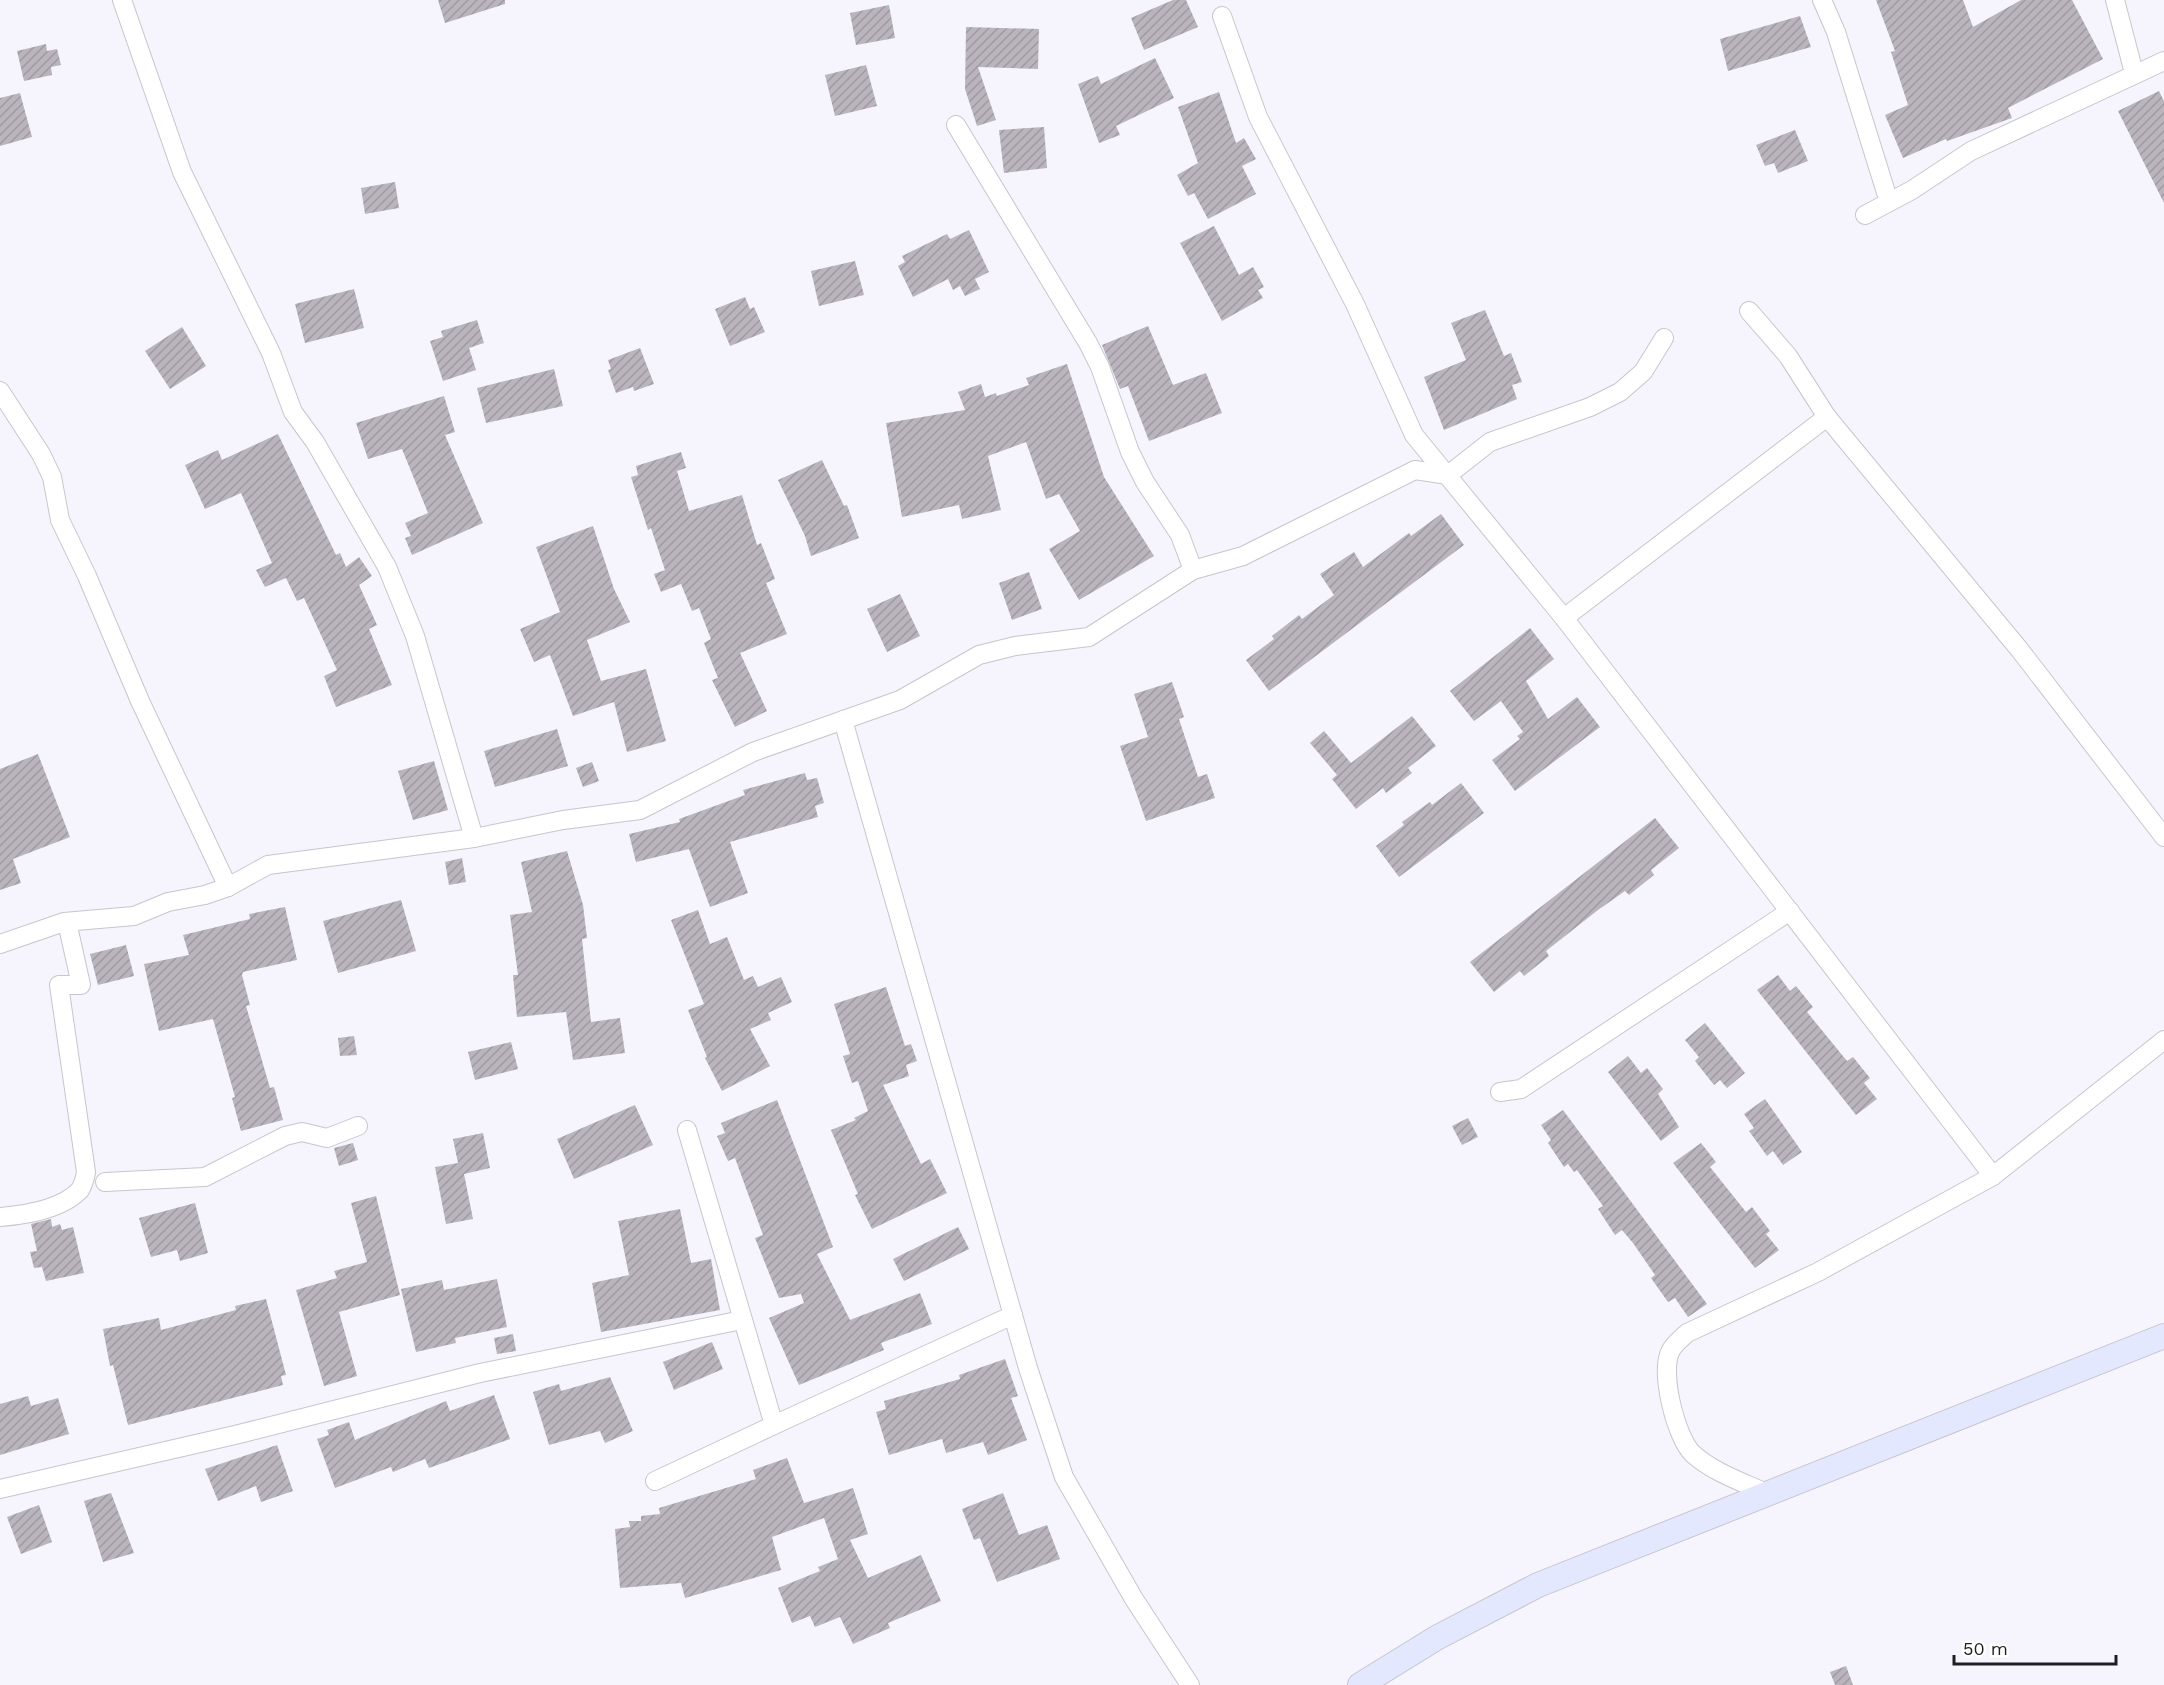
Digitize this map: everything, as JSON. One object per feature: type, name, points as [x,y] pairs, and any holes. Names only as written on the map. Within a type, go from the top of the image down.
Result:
[{"type":"main road","points":[[1360,1685],[1438,1637],[1538,1585],[2164,1336]]},
{"type":"street","points":[[122,0],[182,172],[266,343],[293,412],[315,442],[387,567],[415,636],[474,838]]},
{"type":"street","points":[[1822,0],[1836,32],[1888,202]]},
{"type":"street","points":[[2115,0],[2134,74]]},
{"type":"street","points":[[1222,16],[1258,117],[1355,304],[1414,435],[1564,618],[1993,1176]]},
{"type":"street","points":[[1865,215],[1912,190],[1971,150],[2024,128],[2164,61]]},
{"type":"street","points":[[956,125],[1088,343],[1100,367],[1130,452],[1145,482],[1180,535],[1193,570]]},
{"type":"street","points":[[1749,311],[1788,356],[1827,417],[2019,649],[2164,837]]},
{"type":"street","points":[[0,944],[68,922],[134,916],[168,902],[228,887],[268,865],[474,838],[563,820],[640,810],[753,752],[900,700],[979,654],[1015,646],[1089,637],[1193,570],[1243,556],[1415,470],[1448,475],[1490,442],[1590,407],[1620,392],[1643,372],[1664,338]]},
{"type":"street","points":[[0,391],[41,454],[52,477],[60,520],[228,887]]},
{"type":"street","points":[[1564,618],[1827,417]]},
{"type":"street","points":[[843,720],[1013,1315],[1064,1477],[1134,1599],[1190,1685]]},
{"type":"street","points":[[1500,1092],[1521,1089],[1790,911]]},
{"type":"street","points":[[0,1217],[45,1209],[68,1200],[84,1180],[58,985],[81,985],[68,922]]},
{"type":"street","points":[[1766,1493],[1714,1468],[1692,1453],[1675,1420],[1667,1380],[1670,1350],[1687,1333],[1818,1272],[1993,1176],[2164,1040]]},
{"type":"street","points":[[84,1180],[105,1182],[205,1178],[285,1136],[302,1132],[327,1138],[358,1126]]},
{"type":"street","points":[[687,1130],[774,1425]]},
{"type":"street","points":[[655,1481],[1013,1315]]},
{"type":"street","points":[[0,1489],[235,1435],[480,1373],[742,1320]]},
{"type":"building","points":[[438,0],[505,0],[505,4],[445,23]]},
{"type":"building","points":[[1173,0],[1186,0],[1198,27],[1144,50],[1131,18]]},
{"type":"building","points":[[1876,0],[1963,0],[1973,27],[2021,0],[2072,0],[2103,59],[2008,108],[2012,118],[1947,141],[1946,139],[1903,158],[1885,115],[1908,105],[1891,52],[1895,51]]},
{"type":"building","points":[[889,5],[895,38],[856,45],[850,13]]},
{"type":"building","points":[[1800,16],[1811,47],[1728,71],[1720,39]]},
{"type":"building","points":[[966,27],[1039,29],[1038,69],[978,67],[996,120],[977,126],[965,89]]},
{"type":"building","points":[[46,44],[47,51],[57,49],[61,65],[51,67],[52,75],[24,81],[17,51]]},
{"type":"building","points":[[1155,58],[1174,98],[1116,126],[1120,135],[1099,143],[1078,84],[1098,76],[1101,84]]},
{"type":"building","points":[[866,65],[877,106],[835,116],[825,75]]},
{"type":"building","points":[[2159,91],[2164,101],[2164,203],[2118,111]]},
{"type":"building","points":[[1219,92],[1236,143],[1244,138],[1256,159],[1242,166],[1256,194],[1208,219],[1194,193],[1188,196],[1177,175],[1198,163],[1178,107]]},
{"type":"building","points":[[20,93],[32,137],[0,146],[0,98]]},
{"type":"building","points":[[1044,127],[1047,168],[1004,173],[999,130]]},
{"type":"building","points":[[1795,130],[1808,161],[1778,173],[1774,163],[1765,166],[1756,145]]},
{"type":"building","points":[[395,182],[399,208],[365,214],[361,188]]},
{"type":"building","points":[[1214,226],[1239,275],[1253,267],[1264,287],[1258,290],[1263,298],[1222,321],[1180,243]]},
{"type":"building","points":[[969,230],[989,272],[975,279],[980,289],[965,296],[960,286],[953,290],[948,279],[913,297],[898,266],[905,262],[902,256],[947,234],[950,239]]},
{"type":"building","points":[[855,261],[864,295],[819,306],[811,271]]},
{"type":"building","points":[[354,289],[364,328],[305,343],[295,304]]},
{"type":"building","points":[[745,297],[750,309],[754,307],[765,332],[730,346],[715,309]]},
{"type":"building","points":[[1485,310],[1504,356],[1511,353],[1522,382],[1512,385],[1517,399],[1444,430],[1424,377],[1466,360],[1451,323]]},
{"type":"building","points":[[477,320],[484,343],[469,348],[476,370],[443,381],[430,341],[443,337],[441,331]]},
{"type":"building","points":[[1148,326],[1173,385],[1206,373],[1222,413],[1149,441],[1128,386],[1120,389],[1102,345]]},
{"type":"building","points":[[182,327],[206,366],[170,389],[145,351]]},
{"type":"building","points":[[640,348],[654,384],[634,391],[633,387],[616,393],[608,370],[611,369],[608,360]]},
{"type":"building","points":[[1067,364],[1104,477],[1154,556],[1079,600],[1049,549],[1080,531],[1059,494],[1046,499],[1026,442],[988,456],[1001,510],[962,519],[959,505],[902,517],[886,423],[965,410],[958,392],[981,384],[985,397],[996,393],[997,396],[1029,385],[1026,378]]},
{"type":"building","points":[[554,369],[563,406],[486,423],[477,388]]},
{"type":"building","points":[[444,396],[455,432],[445,435],[483,523],[412,555],[405,538],[411,536],[405,523],[428,513],[402,449],[368,459],[356,423]]},
{"type":"building","points":[[278,434],[336,555],[340,553],[346,567],[359,557],[372,576],[359,585],[377,625],[369,629],[392,685],[336,707],[324,676],[337,670],[304,598],[297,601],[286,578],[265,587],[256,570],[272,563],[241,493],[205,509],[185,465],[218,450],[222,460]]},
{"type":"building","points":[[681,452],[686,468],[677,471],[689,511],[742,495],[757,545],[761,543],[775,579],[766,583],[787,634],[740,653],[767,711],[735,727],[712,680],[718,678],[704,643],[711,639],[699,608],[692,611],[681,584],[661,592],[654,574],[665,570],[651,528],[648,530],[631,477],[638,475],[636,466]]},
{"type":"building","points":[[822,460],[844,506],[847,505],[859,538],[811,556],[805,536],[778,480]]},
{"type":"building","points":[[1441,514],[1464,545],[1269,691],[1246,660],[1274,639],[1272,636],[1299,615],[1302,619],[1334,595],[1320,574],[1354,552],[1363,567],[1409,533],[1411,536]]},
{"type":"building","points":[[593,526],[614,589],[630,622],[587,640],[601,681],[646,669],[666,741],[627,752],[614,702],[573,716],[550,655],[534,662],[520,629],[560,612],[536,547]]},
{"type":"building","points":[[1029,572],[1042,609],[1012,620],[999,583]]},
{"type":"building","points":[[900,594],[920,636],[887,652],[867,609]]},
{"type":"building","points":[[1530,628],[1554,659],[1526,681],[1548,719],[1577,697],[1600,727],[1515,791],[1492,760],[1520,739],[1517,736],[1523,732],[1501,701],[1474,721],[1450,691]]},
{"type":"building","points":[[1172,682],[1184,717],[1179,719],[1198,777],[1207,774],[1215,798],[1146,821],[1120,746],[1148,737],[1134,694]]},
{"type":"building","points":[[1412,716],[1436,746],[1408,768],[1412,773],[1386,793],[1383,788],[1356,809],[1332,779],[1337,775],[1310,743],[1324,731],[1351,763]]},
{"type":"building","points":[[557,729],[568,766],[495,787],[484,751]]},
{"type":"building","points":[[38,754],[70,837],[13,859],[21,883],[0,890],[0,769]]},
{"type":"building","points":[[434,761],[448,810],[413,820],[398,771]]},
{"type":"building","points":[[592,762],[599,781],[583,787],[576,768]]},
{"type":"building","points":[[805,773],[807,780],[817,778],[824,803],[815,806],[818,817],[730,842],[748,893],[710,907],[689,849],[636,862],[629,834],[680,822],[679,819],[745,795],[743,790]]},
{"type":"building","points":[[1461,783],[1484,813],[1399,877],[1376,846],[1404,825],[1402,822],[1430,802],[1432,805]]},
{"type":"building","points":[[1655,818],[1679,848],[1651,870],[1654,875],[1629,895],[1625,891],[1598,910],[1546,951],[1549,956],[1524,976],[1520,971],[1494,992],[1470,962]]},
{"type":"building","points":[[567,851],[583,905],[587,938],[582,939],[591,1022],[620,1018],[625,1053],[573,1060],[566,1012],[517,1017],[513,975],[518,975],[510,915],[532,912],[521,862]]},
{"type":"building","points":[[462,858],[466,882],[449,885],[445,862]]},
{"type":"building","points":[[401,900],[416,951],[338,973],[323,921]]},
{"type":"building","points":[[285,907],[297,960],[243,972],[242,975],[250,1005],[246,1006],[270,1088],[274,1087],[283,1120],[241,1131],[232,1098],[235,1097],[213,1019],[159,1031],[144,964],[189,955],[183,935],[250,919],[249,914]]},
{"type":"building","points":[[698,910],[710,944],[727,937],[744,980],[753,976],[758,987],[781,977],[792,1002],[768,1013],[771,1020],[750,1029],[770,1066],[722,1091],[705,1058],[707,1057],[688,1010],[704,1004],[671,920]]},
{"type":"building","points":[[126,945],[134,976],[98,985],[90,954]]},
{"type":"building","points":[[1778,975],[1790,991],[1796,986],[1813,1007],[1807,1012],[1847,1061],[1853,1057],[1870,1078],[1864,1083],[1877,1099],[1856,1115],[1757,990]]},
{"type":"building","points":[[886,987],[905,1046],[911,1044],[917,1061],[906,1065],[909,1076],[883,1085],[921,1164],[930,1159],[947,1193],[872,1229],[855,1195],[858,1194],[831,1130],[856,1120],[854,1118],[868,1111],[858,1081],[852,1083],[843,1056],[850,1054],[834,1004]]},
{"type":"building","points":[[1705,1023],[1745,1073],[1727,1088],[1720,1080],[1714,1085],[1695,1061],[1699,1057],[1685,1040]]},
{"type":"building","points":[[354,1036],[357,1055],[340,1056],[338,1038]]},
{"type":"building","points":[[511,1042],[518,1069],[475,1080],[468,1052]]},
{"type":"building","points":[[1628,1056],[1641,1073],[1647,1068],[1663,1089],[1658,1094],[1679,1127],[1661,1141],[1608,1072]]},
{"type":"building","points":[[1765,1099],[1802,1152],[1783,1165],[1773,1151],[1767,1156],[1749,1131],[1754,1128],[1744,1114]]},
{"type":"building","points":[[777,1100],[833,1247],[817,1254],[850,1320],[920,1293],[932,1324],[881,1343],[884,1350],[799,1385],[769,1318],[804,1303],[801,1294],[779,1298],[755,1238],[763,1235],[735,1158],[728,1161],[717,1136],[725,1133],[721,1123]]},
{"type":"building","points":[[635,1105],[653,1145],[574,1179],[557,1139]]},
{"type":"building","points":[[1563,1110],[1707,1304],[1688,1317],[1675,1298],[1668,1302],[1651,1278],[1655,1275],[1633,1243],[1622,1230],[1615,1235],[1598,1209],[1603,1206],[1577,1170],[1574,1172],[1568,1164],[1564,1167],[1548,1143],[1551,1140],[1541,1125]]},
{"type":"building","points":[[1468,1118],[1478,1137],[1462,1145],[1452,1126]]},
{"type":"building","points":[[483,1133],[490,1168],[464,1174],[473,1219],[446,1224],[435,1167],[458,1163],[453,1139]]},
{"type":"building","points":[[353,1143],[358,1160],[339,1166],[334,1148]]},
{"type":"building","points":[[1701,1143],[1716,1162],[1710,1167],[1746,1212],[1752,1207],[1770,1231],[1766,1234],[1779,1250],[1755,1268],[1673,1163]]},
{"type":"building","points":[[376,1196],[400,1295],[339,1312],[357,1376],[324,1386],[296,1290],[337,1278],[334,1271],[367,1262],[351,1203]]},
{"type":"building","points":[[195,1203],[208,1253],[180,1261],[177,1250],[151,1257],[139,1218]]},
{"type":"building","points":[[680,1209],[691,1263],[711,1259],[720,1310],[601,1332],[592,1283],[629,1275],[618,1221]]},
{"type":"building","points":[[51,1219],[52,1227],[60,1224],[62,1230],[73,1227],[84,1273],[46,1281],[42,1267],[34,1268],[30,1252],[37,1251],[31,1224]]},
{"type":"building","points":[[958,1227],[969,1249],[904,1281],[893,1259]]},
{"type":"building","points":[[497,1279],[507,1327],[455,1338],[456,1343],[416,1352],[401,1289],[442,1280],[444,1290]]},
{"type":"building","points":[[266,1299],[286,1375],[281,1376],[283,1385],[128,1425],[113,1365],[110,1366],[103,1329],[159,1318],[161,1330],[236,1310],[235,1306]]},
{"type":"building","points":[[513,1334],[516,1351],[497,1354],[494,1338]]},
{"type":"building","points":[[712,1342],[723,1369],[674,1390],[663,1362]]},
{"type":"building","points":[[1005,1359],[1018,1396],[1011,1398],[1027,1440],[988,1455],[983,1442],[946,1453],[942,1439],[889,1455],[876,1412],[886,1409],[884,1401],[960,1379],[959,1375]]},
{"type":"building","points":[[610,1377],[633,1431],[605,1443],[600,1431],[549,1445],[533,1392],[559,1384],[561,1391]]},
{"type":"building","points":[[494,1395],[510,1439],[429,1468],[425,1459],[393,1472],[391,1467],[335,1488],[317,1439],[329,1435],[327,1430],[349,1422],[355,1440],[446,1401],[450,1411]]},
{"type":"building","points":[[28,1396],[31,1406],[58,1398],[69,1434],[0,1455],[0,1404]]},
{"type":"building","points":[[277,1445],[293,1491],[261,1502],[256,1486],[218,1501],[205,1469]]},
{"type":"building","points":[[787,1458],[804,1503],[853,1488],[868,1534],[850,1540],[868,1578],[921,1555],[941,1601],[888,1623],[890,1628],[853,1644],[840,1617],[815,1627],[810,1616],[792,1623],[778,1588],[820,1571],[818,1567],[838,1559],[824,1518],[772,1537],[781,1570],[685,1598],[681,1583],[620,1588],[615,1529],[630,1527],[629,1521],[641,1521],[641,1516],[660,1514],[659,1508],[756,1479],[753,1470]]},
{"type":"building","points":[[111,1493],[134,1553],[103,1562],[84,1501]]},
{"type":"building","points":[[1003,1493],[1019,1535],[1047,1525],[1060,1559],[997,1582],[980,1538],[974,1540],[962,1509]]},
{"type":"building","points":[[39,1505],[52,1542],[21,1554],[7,1517]]},
{"type":"building","points":[[1846,1666],[1853,1685],[1835,1685],[1830,1672]]}]
